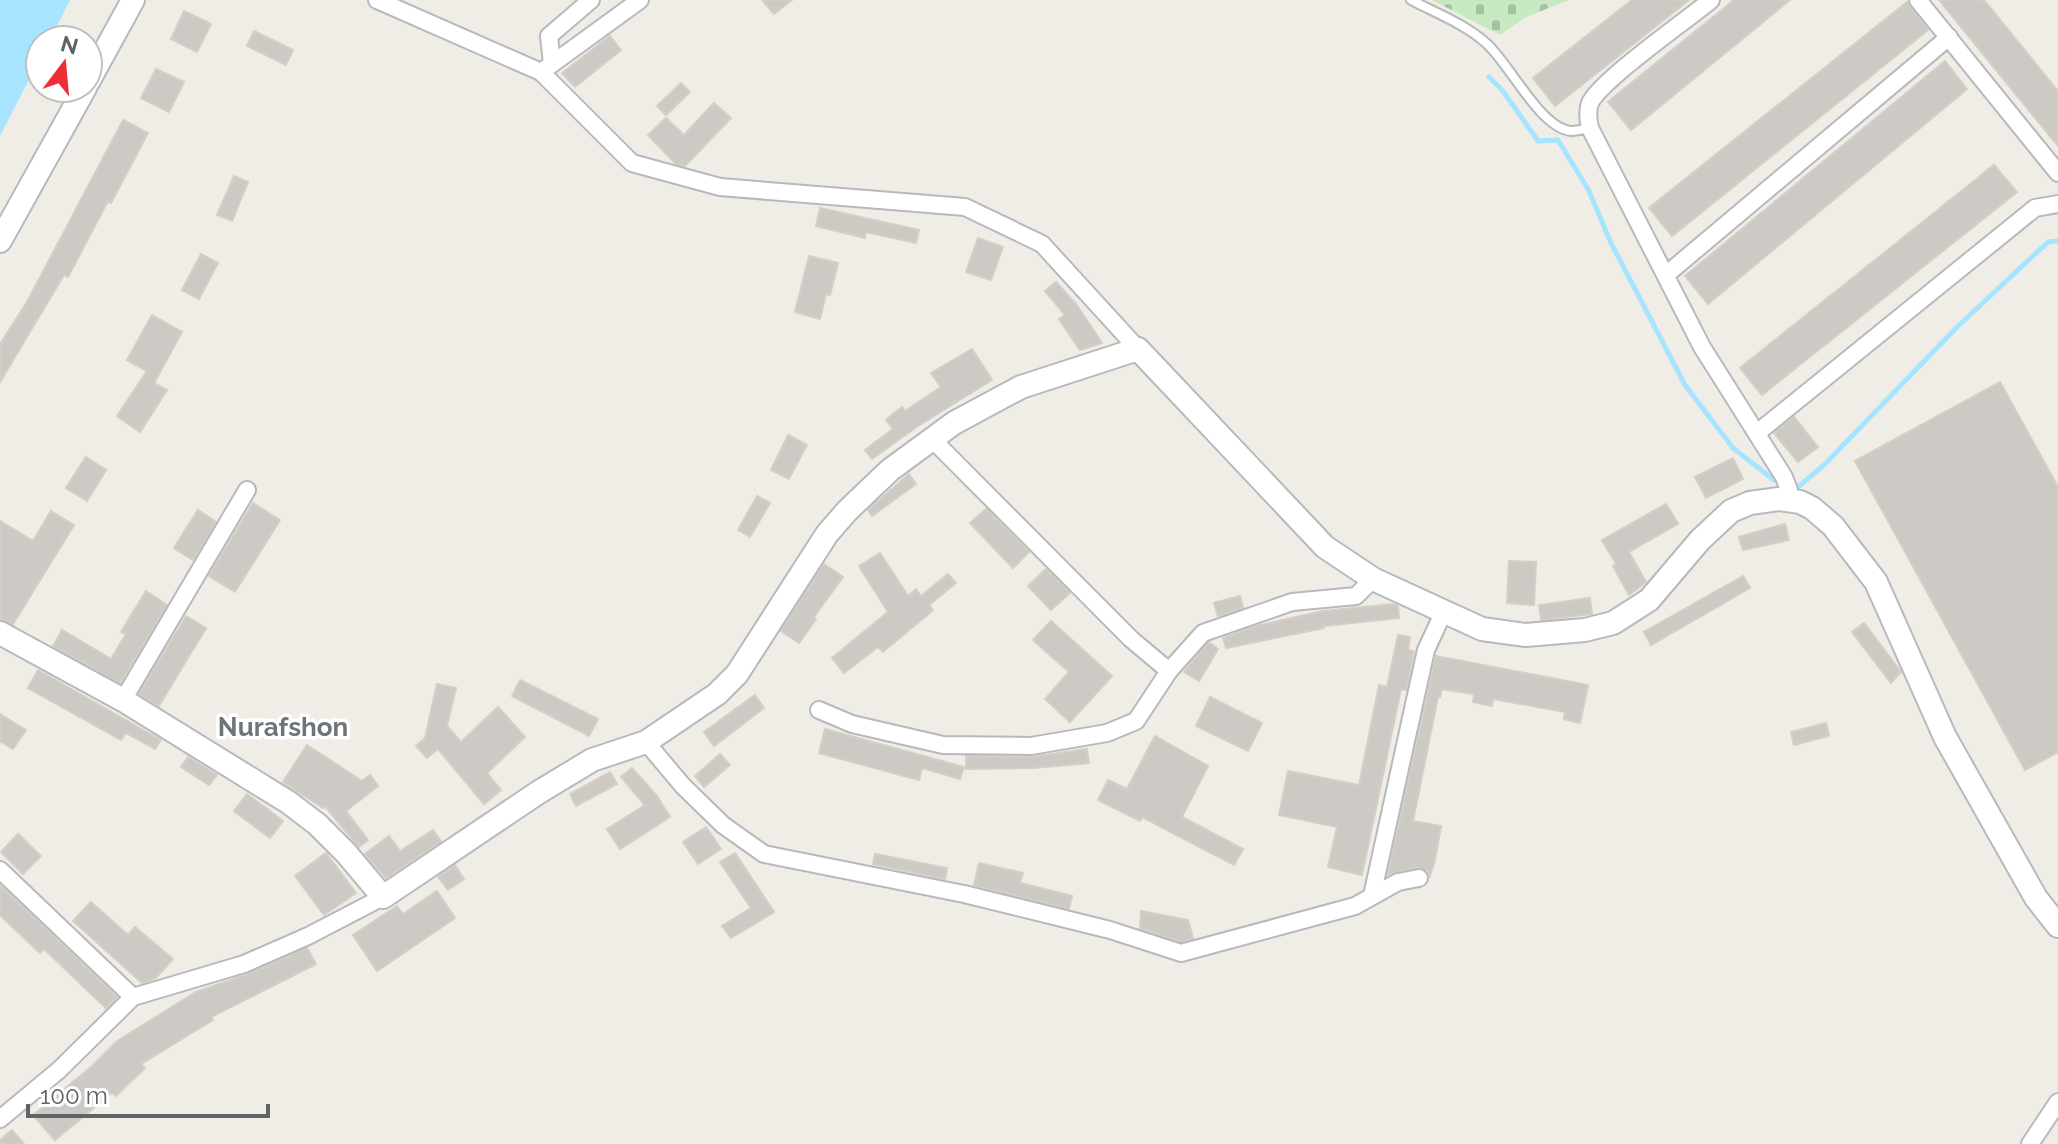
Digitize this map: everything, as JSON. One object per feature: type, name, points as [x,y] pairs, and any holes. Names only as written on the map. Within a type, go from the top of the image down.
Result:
[{"type":"street","points":[[104,53],[133,0]]},
{"type":"street","points":[[377,0],[546,68],[632,163],[720,187],[965,207],[1042,244],[1311,535],[1373,579],[1482,629],[1511,635],[1570,631],[1613,623],[1638,610],[1660,590],[1723,517],[1787,489]]},
{"type":"street","points":[[546,68],[549,36],[591,0]]},
{"type":"street","points":[[546,68],[640,0]]},
{"type":"street","points":[[1711,0],[1596,94],[1589,106],[1590,128],[1702,347],[1757,433],[1787,489],[1824,516],[1876,582],[1945,737],[2036,898],[2058,926]]},
{"type":"street","points":[[1918,0],[2058,173]]},
{"type":"street","points":[[1667,274],[1949,37]]},
{"type":"street","points":[[0,241],[76,104]]},
{"type":"street","points":[[1757,433],[2035,208],[2058,204]]},
{"type":"street","points":[[0,1119],[59,1070],[133,997],[244,964],[308,936],[383,897],[592,760],[646,742],[728,685],[827,534],[868,490],[954,423],[1021,387],[1138,349]]},
{"type":"street","points":[[932,439],[1131,639],[1169,671]]},
{"type":"street","points":[[123,700],[247,490]]},
{"type":"street","points":[[819,710],[852,724],[943,745],[1031,746],[1107,733],[1136,721],[1169,671],[1203,633],[1292,602],[1356,596],[1373,579]]},
{"type":"street","points":[[1372,896],[1426,650],[1444,611]]},
{"type":"street","points":[[0,633],[123,700],[288,802],[317,824],[346,853],[383,897]]},
{"type":"street","points":[[646,742],[683,786],[723,825],[764,854],[978,898],[1110,930],[1181,953],[1355,906],[1398,882],[1419,878]]},
{"type":"street","points":[[0,870],[133,997]]},
{"type":"street","points":[[2030,1144],[2058,1102]]},
{"type":"lane","points":[[1411,0],[1484,41],[1502,58],[1547,119],[1570,131],[1590,128]]},
{"type":"green space","points":[[1432,0],[1569,0],[1526,17],[1500,35]]},
{"type":"water","points":[[0,0],[70,0],[58,24],[24,24],[24,89],[0,136]]},
{"type":"building","points":[[762,0],[792,0],[774,14]]},
{"type":"building","points":[[1632,0],[1689,0],[1555,106],[1533,78]]},
{"type":"building","points":[[1734,0],[1790,0],[1631,130],[1608,102]]},
{"type":"building","points":[[1939,0],[1984,0],[2058,91],[2058,146]]},
{"type":"building","points":[[1907,2],[1928,30],[1672,236],[1649,208]]},
{"type":"building","points":[[184,11],[211,24],[197,52],[171,39]]},
{"type":"building","points":[[254,31],[293,50],[286,65],[247,46]]},
{"type":"building","points":[[610,36],[621,50],[575,87],[562,73]]},
{"type":"building","points":[[1945,61],[1967,89],[1708,304],[1685,276]]},
{"type":"building","points":[[156,69],[184,82],[169,112],[141,98]]},
{"type":"building","points":[[681,83],[690,92],[666,115],[657,106]]},
{"type":"building","points":[[714,103],[731,118],[685,166],[676,164],[648,135],[666,118],[684,135]]},
{"type":"building","points":[[123,120],[148,133],[68,277],[64,275],[0,382],[0,344],[27,302]]},
{"type":"building","points":[[1994,165],[2017,192],[1762,395],[1740,368]]},
{"type":"building","points":[[234,176],[248,182],[232,221],[217,215]]},
{"type":"building","points":[[820,208],[919,230],[916,243],[866,232],[865,238],[816,226]]},
{"type":"building","points":[[978,238],[1003,247],[991,280],[966,272]]},
{"type":"building","points":[[201,254],[218,263],[199,299],[182,290]]},
{"type":"building","points":[[809,256],[838,263],[820,319],[795,312]]},
{"type":"building","points":[[1056,282],[1076,304],[1102,343],[1080,350],[1059,319],[1065,315],[1045,291]]},
{"type":"building","points":[[152,315],[182,332],[154,383],[167,390],[140,432],[117,416],[147,371],[127,360]]},
{"type":"building","points":[[972,349],[992,380],[872,459],[865,450],[893,429],[886,420],[902,407],[905,411],[941,387],[931,373]]},
{"type":"building","points":[[2000,382],[2058,487],[2058,752],[2025,770],[1855,461]]},
{"type":"building","points":[[1794,417],[1818,447],[1798,462],[1774,433]]},
{"type":"building","points":[[788,435],[807,445],[789,479],[771,470]]},
{"type":"building","points":[[86,457],[106,470],[87,501],[66,488]]},
{"type":"building","points":[[1733,458],[1743,479],[1706,498],[1695,477]]},
{"type":"building","points":[[909,474],[916,484],[872,516],[868,510]]},
{"type":"building","points":[[757,496],[770,503],[750,537],[738,530]]},
{"type":"building","points":[[253,503],[280,520],[235,592],[209,576]]},
{"type":"building","points":[[1666,504],[1678,524],[1629,552],[1646,582],[1629,595],[1602,540]]},
{"type":"building","points":[[986,509],[1029,552],[1013,568],[970,523]]},
{"type":"building","points":[[198,510],[216,522],[193,560],[174,548]]},
{"type":"building","points":[[51,511],[74,525],[13,624],[0,619],[0,521],[33,541]]},
{"type":"building","points":[[1785,524],[1789,540],[1743,550],[1739,537]]},
{"type":"building","points":[[880,553],[908,596],[916,589],[921,596],[948,574],[956,583],[929,605],[933,610],[883,652],[878,647],[844,673],[832,658],[888,612],[859,566]]},
{"type":"building","points":[[1509,561],[1536,562],[1534,605],[1507,603]]},
{"type":"building","points":[[824,564],[843,577],[799,643],[781,631]]},
{"type":"building","points":[[1046,569],[1070,593],[1051,610],[1028,586]]},
{"type":"building","points":[[1743,576],[1750,588],[1651,645],[1644,632]]},
{"type":"building","points":[[146,591],[167,605],[120,683],[53,646],[62,630],[111,659],[126,634],[121,632]]},
{"type":"building","points":[[1240,596],[1243,608],[1218,616],[1214,603]]},
{"type":"building","points":[[1590,598],[1592,614],[1541,620],[1539,605]]},
{"type":"building","points":[[1398,606],[1399,618],[1323,626],[1226,648],[1223,638],[1256,626],[1323,611]]},
{"type":"building","points":[[186,616],[206,628],[159,706],[139,694]]},
{"type":"building","points":[[1051,621],[1112,676],[1070,722],[1045,699],[1069,672],[1033,640]]},
{"type":"building","points":[[1864,623],[1901,672],[1891,683],[1852,632]]},
{"type":"building","points":[[1398,635],[1410,637],[1408,650],[1414,651],[1406,690],[1401,689],[1362,875],[1328,867],[1337,827],[1279,815],[1288,771],[1359,785],[1379,685],[1387,687]]},
{"type":"building","points":[[1209,642],[1218,649],[1199,681],[1184,672]]},
{"type":"building","points":[[1436,656],[1588,685],[1580,723],[1564,719],[1565,712],[1493,699],[1492,706],[1473,702],[1474,694],[1442,689],[1413,821],[1441,826],[1435,860],[1430,876],[1427,870],[1418,867],[1388,874]]},
{"type":"building","points":[[38,670],[161,740],[155,749],[126,733],[121,740],[28,688]]},
{"type":"building","points":[[520,680],[598,719],[589,736],[512,696]]},
{"type":"building","points":[[437,684],[456,688],[447,726],[461,742],[498,707],[525,737],[487,773],[501,790],[484,804],[438,749],[427,758],[416,746],[425,738]]},
{"type":"building","points":[[755,695],[764,708],[714,746],[704,732]]},
{"type":"building","points":[[1210,697],[1262,723],[1248,751],[1196,726]]},
{"type":"building","points":[[0,714],[26,730],[13,749],[0,741]]},
{"type":"building","points":[[1826,723],[1829,736],[1794,745],[1791,732]]},
{"type":"building","points":[[825,729],[964,767],[960,779],[922,768],[919,780],[819,753]]},
{"type":"building","points":[[1155,736],[1208,766],[1182,817],[1243,849],[1234,865],[1142,817],[1140,821],[1098,800],[1108,780],[1127,789]]},
{"type":"building","points":[[307,745],[362,781],[370,775],[378,786],[346,811],[368,840],[359,847],[324,805],[323,808],[283,782]]},
{"type":"building","points":[[1087,749],[1089,763],[966,769],[966,756],[1031,757]]},
{"type":"building","points":[[720,754],[730,765],[704,787],[695,776]]},
{"type":"building","points":[[188,757],[217,775],[209,785],[181,767]]},
{"type":"building","points":[[632,768],[657,796],[670,817],[620,849],[607,829],[645,805],[621,777]]},
{"type":"building","points":[[610,772],[617,784],[576,806],[570,794]]},
{"type":"building","points":[[247,794],[283,821],[270,838],[234,811]]},
{"type":"building","points":[[706,827],[721,849],[698,864],[683,842]]},
{"type":"building","points":[[433,830],[441,841],[386,878],[365,854],[389,836],[400,851]]},
{"type":"building","points":[[18,834],[41,856],[23,874],[1,852]]},
{"type":"building","points":[[326,853],[356,893],[324,915],[295,876]]},
{"type":"building","points":[[735,853],[774,912],[731,938],[722,926],[751,908],[720,862]]},
{"type":"building","points":[[875,854],[947,868],[945,879],[873,864]]},
{"type":"building","points":[[979,863],[1023,873],[1020,883],[1072,896],[1069,909],[974,885]]},
{"type":"building","points":[[455,865],[464,879],[448,890],[438,877]]},
{"type":"building","points":[[0,885],[117,997],[106,1008],[44,949],[40,953],[0,915]]},
{"type":"building","points":[[437,891],[455,918],[377,971],[353,935],[397,906],[403,914]]},
{"type":"building","points":[[91,902],[128,935],[135,927],[173,959],[155,979],[142,983],[73,921]]},
{"type":"building","points":[[1141,911],[1188,920],[1193,938],[1181,942],[1140,928]]},
{"type":"building","points":[[307,948],[316,964],[211,1017],[213,1020],[141,1064],[145,1068],[116,1096],[112,1093],[55,1140],[33,1115],[117,1041],[196,992],[248,974]]},
{"type":"building","points":[[12,1130],[24,1144],[0,1144],[0,1140]]},
{"type":"waterway","points":[[1489,77],[1503,91],[1538,141],[1558,140],[1588,189],[1611,243],[1685,385],[1733,448],[1774,480],[1782,482]]},
{"type":"waterway","points":[[1792,485],[1798,487],[1824,465],[1958,326],[2048,242],[2058,241]]},
{"type":"district","name":"Nurafshon","points":[[283,727]]}]
